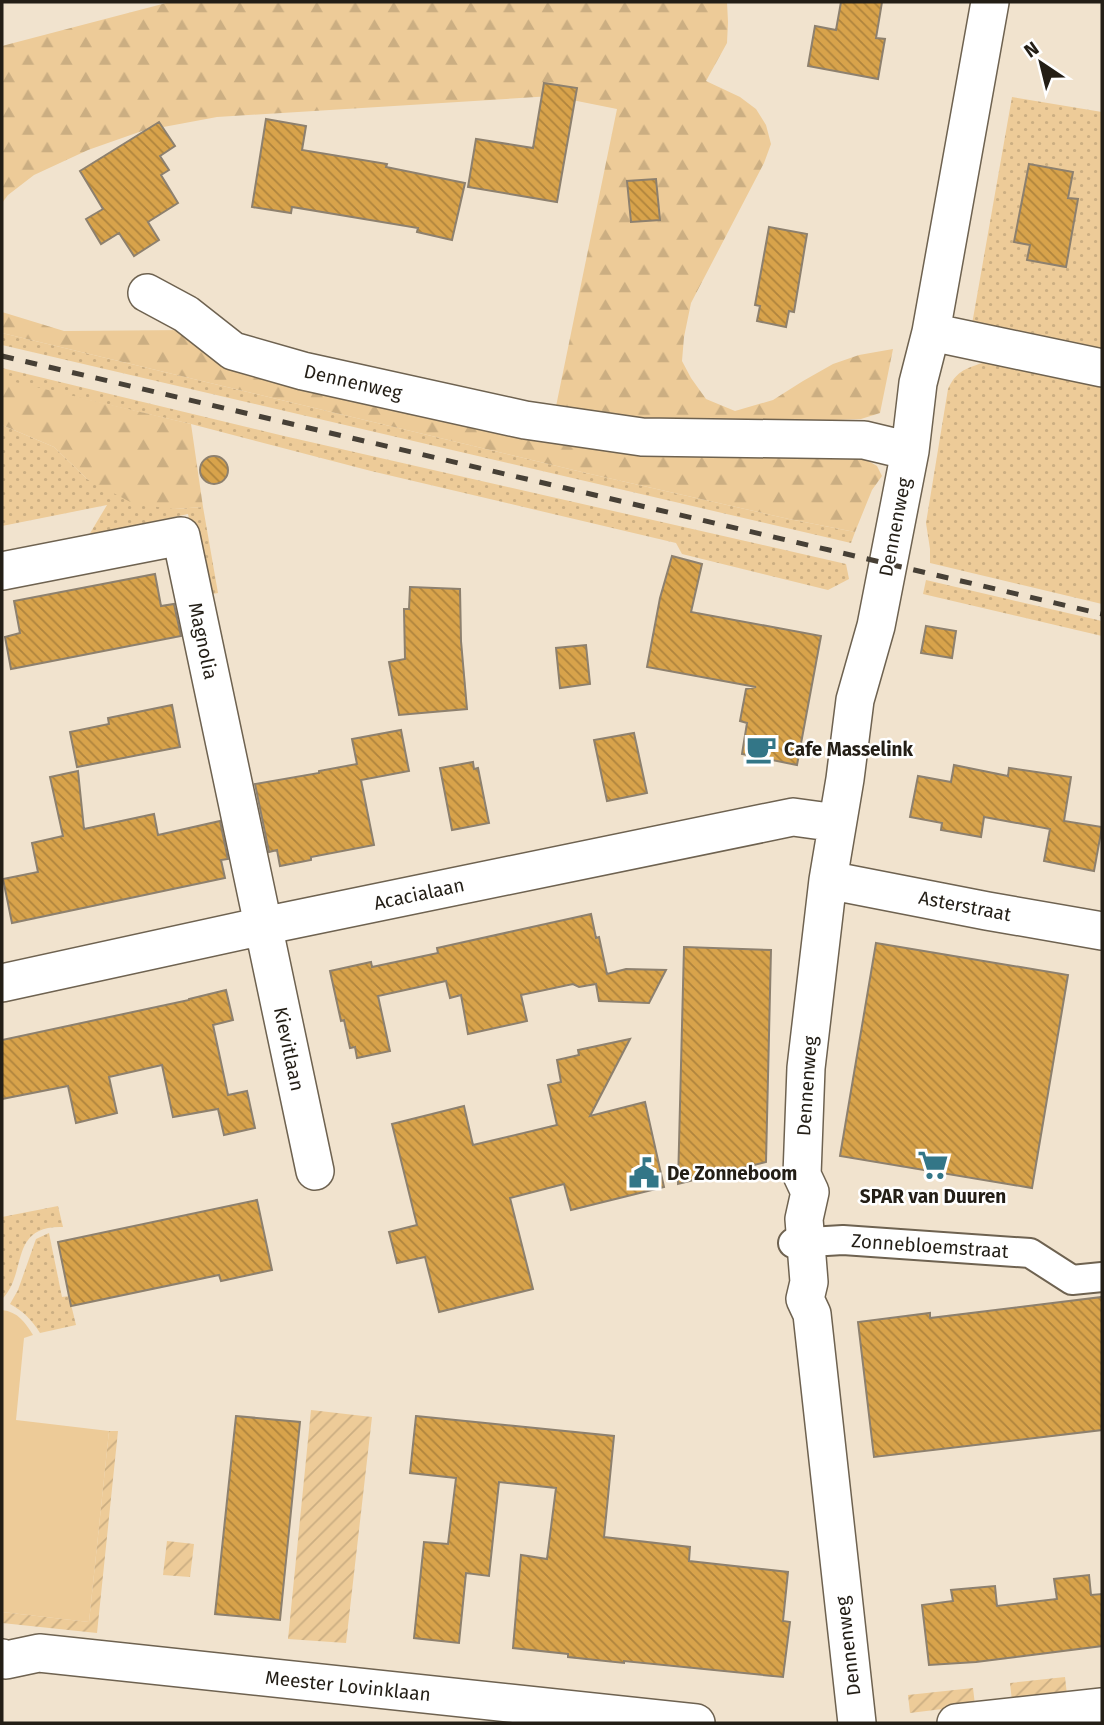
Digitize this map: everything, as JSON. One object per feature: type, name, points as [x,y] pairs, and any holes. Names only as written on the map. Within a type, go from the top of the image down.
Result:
[{"type":"street","name":"Dennenweg","points":[[857,1723],[812,1314],[804,1298],[809,1282],[799,1243],[810,1192],[802,1175],[806,1068],[828,880],[855,700],[876,626],[909,451],[918,383],[931,332],[990,2]]},
{"type":"street","name":"Dennenweg","points":[[147,293],[186,314],[233,351],[303,371],[526,419],[642,437],[864,440],[909,451]]},
{"type":"street","points":[[931,332],[1102,368]]},
{"type":"street","name":"Magnolia","points":[[2,571],[181,536],[263,926]]},
{"type":"street","name":"Acacialaan","points":[[2,983],[263,926],[793,817],[836,823]]},
{"type":"street","name":"Asterstraat","points":[[828,880],[1102,931]]},
{"type":"street","name":"Kievitlaan","points":[[263,926],[315,1171]]},
{"type":"street","name":"Zonnebloemstraat","points":[[799,1243],[843,1240],[1030,1253],[1072,1280],[1102,1277]]},
{"type":"street","name":"Meester Lovinklaan","points":[[3,1669],[39,1653],[696,1723]]},
{"type":"street","points":[[956,1723],[1102,1707]]},
{"type":"green space","points":[[170,2],[727,2],[727,43],[706,81],[740,97],[756,109],[766,125],[771,144],[764,163],[691,303],[682,361],[706,399],[735,411],[773,400],[833,364],[859,355],[893,349],[880,413],[861,419],[707,425],[553,421],[617,109],[552,96],[217,117],[142,131],[88,150],[34,175],[2,203],[2,46]]},
{"type":"green space","points":[[1012,97],[1102,112],[1102,360],[971,330]]},
{"type":"green space","points":[[2,312],[64,331],[188,330],[222,359],[848,449],[877,466],[882,476],[872,490],[855,532],[586,473],[2,333]]},
{"type":"green space","points":[[2,333],[586,473],[855,532],[851,543],[2,345]]},
{"type":"green space","points":[[982,363],[1102,384],[1102,604],[930,563],[926,523],[948,389],[961,372]]},
{"type":"green space","points":[[2,368],[284,436],[846,564],[849,579],[828,590],[682,554],[676,543],[2,380]]},
{"type":"green space","points":[[2,379],[191,424],[203,507],[174,509],[134,504],[87,479],[54,447],[2,425]]},
{"type":"green space","points":[[2,425],[54,447],[87,479],[174,509],[203,507],[218,593],[207,595],[188,514],[89,535],[107,505],[2,526]]},
{"type":"green space","points":[[926,580],[1102,621],[1102,636],[923,594]]},
{"type":"green space","points":[[58,1206],[63,1227],[46,1228],[26,1242],[10,1289],[2,1299],[2,1217]]},
{"type":"green space","points":[[49,1233],[62,1297],[69,1296],[76,1325],[40,1333],[27,1316],[10,1304],[18,1290],[36,1239]]},
{"type":"green space","points":[[2,1310],[20,1318],[33,1335],[24,1338],[16,1420],[109,1431],[89,1622],[2,1612]]},
{"type":"green space","points":[[311,1410],[372,1417],[346,1643],[288,1639]]},
{"type":"green space","points":[[109,1431],[118,1431],[97,1633],[2,1623],[2,1612],[89,1622]]},
{"type":"green space","points":[[167,1541],[194,1544],[190,1577],[163,1575]]},
{"type":"green space","points":[[1065,1677],[1067,1695],[1012,1701],[1010,1683]]},
{"type":"green space","points":[[973,1688],[975,1705],[910,1713],[908,1695]]},
{"type":"building","points":[[841,2],[882,2],[876,38],[885,39],[878,79],[808,66],[815,26],[836,30]]},
{"type":"building","points":[[544,83],[577,88],[557,202],[468,187],[476,139],[533,148]]},
{"type":"building","points":[[266,119],[306,126],[302,150],[387,164],[386,167],[465,183],[452,240],[417,232],[418,228],[292,207],[291,213],[252,207]]},
{"type":"building","points":[[159,122],[175,146],[160,156],[169,170],[161,175],[178,203],[148,222],[159,240],[134,256],[119,233],[101,244],[86,219],[103,209],[80,171]]},
{"type":"building","points":[[1029,164],[1073,172],[1068,198],[1078,199],[1066,267],[1027,260],[1030,245],[1014,242]]},
{"type":"building","points":[[656,179],[660,220],[631,222],[627,181]]},
{"type":"building","points":[[769,227],[807,234],[794,312],[789,311],[786,327],[757,321],[760,306],[755,305]]},
{"type":"building","points":[[214,456],[224,460],[228,470],[224,480],[214,484],[204,480],[200,470],[204,460]]},
{"type":"building","points":[[672,556],[702,564],[691,612],[821,636],[797,765],[742,754],[747,723],[740,721],[746,689],[756,687],[647,667],[660,598]]},
{"type":"building","points":[[155,574],[161,606],[174,604],[181,636],[11,669],[5,637],[20,633],[14,601]]},
{"type":"building","points":[[410,587],[460,589],[467,709],[399,715],[389,662],[405,659],[404,609],[409,609]]},
{"type":"building","points":[[926,626],[956,631],[952,658],[921,653]]},
{"type":"building","points":[[586,645],[590,684],[560,688],[556,648]]},
{"type":"building","points":[[172,705],[180,747],[77,767],[70,732],[109,724],[108,718]]},
{"type":"building","points":[[401,730],[409,771],[361,780],[374,845],[280,866],[277,850],[269,852],[255,784],[357,764],[352,739]]},
{"type":"building","points":[[634,733],[647,793],[607,801],[594,740]]},
{"type":"building","points":[[473,762],[474,769],[478,768],[489,823],[452,830],[440,768]]},
{"type":"building","points":[[954,765],[1008,776],[1009,768],[1071,777],[1064,821],[1102,827],[1094,871],[1044,861],[1050,829],[984,817],[981,837],[941,830],[942,823],[910,817],[918,776],[951,782]]},
{"type":"building","points":[[78,771],[84,829],[154,814],[158,835],[220,821],[228,859],[221,860],[225,878],[12,923],[3,879],[38,872],[32,843],[63,836],[50,777]]},
{"type":"building","points":[[591,914],[607,974],[626,969],[666,970],[649,1003],[599,1001],[596,984],[579,987],[573,984],[521,995],[527,1021],[468,1034],[461,995],[450,998],[446,981],[378,996],[390,1051],[357,1058],[355,1047],[350,1048],[330,971],[371,962],[372,967],[438,953],[437,948]]},
{"type":"building","points":[[876,943],[1068,975],[1032,1188],[840,1156]]},
{"type":"building","points":[[684,947],[771,950],[766,1162],[678,1184]]},
{"type":"building","points":[[226,990],[233,1020],[213,1025],[228,1095],[247,1091],[255,1128],[224,1135],[218,1109],[173,1117],[162,1065],[109,1077],[117,1113],[76,1123],[68,1086],[2,1099],[2,1040]]},
{"type":"building","points":[[630,1039],[590,1116],[645,1102],[664,1187],[571,1210],[564,1184],[510,1198],[533,1289],[439,1312],[425,1257],[397,1263],[389,1232],[417,1225],[392,1124],[464,1106],[473,1145],[557,1125],[548,1085],[561,1082],[557,1060],[579,1055],[578,1050]]},
{"type":"building","points":[[257,1200],[272,1270],[221,1281],[219,1275],[71,1306],[58,1242]]},
{"type":"building","points":[[1102,1297],[1102,1430],[874,1457],[858,1322],[930,1313],[930,1318]]},
{"type":"building","points":[[236,1416],[300,1422],[280,1620],[215,1614]]},
{"type":"building","points":[[416,1416],[614,1436],[604,1537],[690,1547],[689,1561],[788,1572],[783,1621],[790,1622],[783,1677],[568,1657],[568,1654],[513,1648],[521,1555],[547,1559],[556,1488],[499,1482],[489,1576],[466,1573],[459,1643],[414,1638],[424,1542],[448,1544],[456,1478],[410,1473]]},
{"type":"building","points":[[1089,1575],[1091,1595],[1102,1594],[1102,1646],[976,1662],[929,1665],[922,1605],[953,1601],[951,1590],[995,1586],[997,1606],[1057,1599],[1054,1579]]},
{"type":"railway","points":[[2,356],[1102,614]]},
{"type":"place","name":"Cafe Masselink","points":[[761,749]]},
{"type":"place","name":"SPAR van Duuren","points":[[933,1165]]},
{"type":"place","name":"De Zonneboom","points":[[644,1173]]}]
